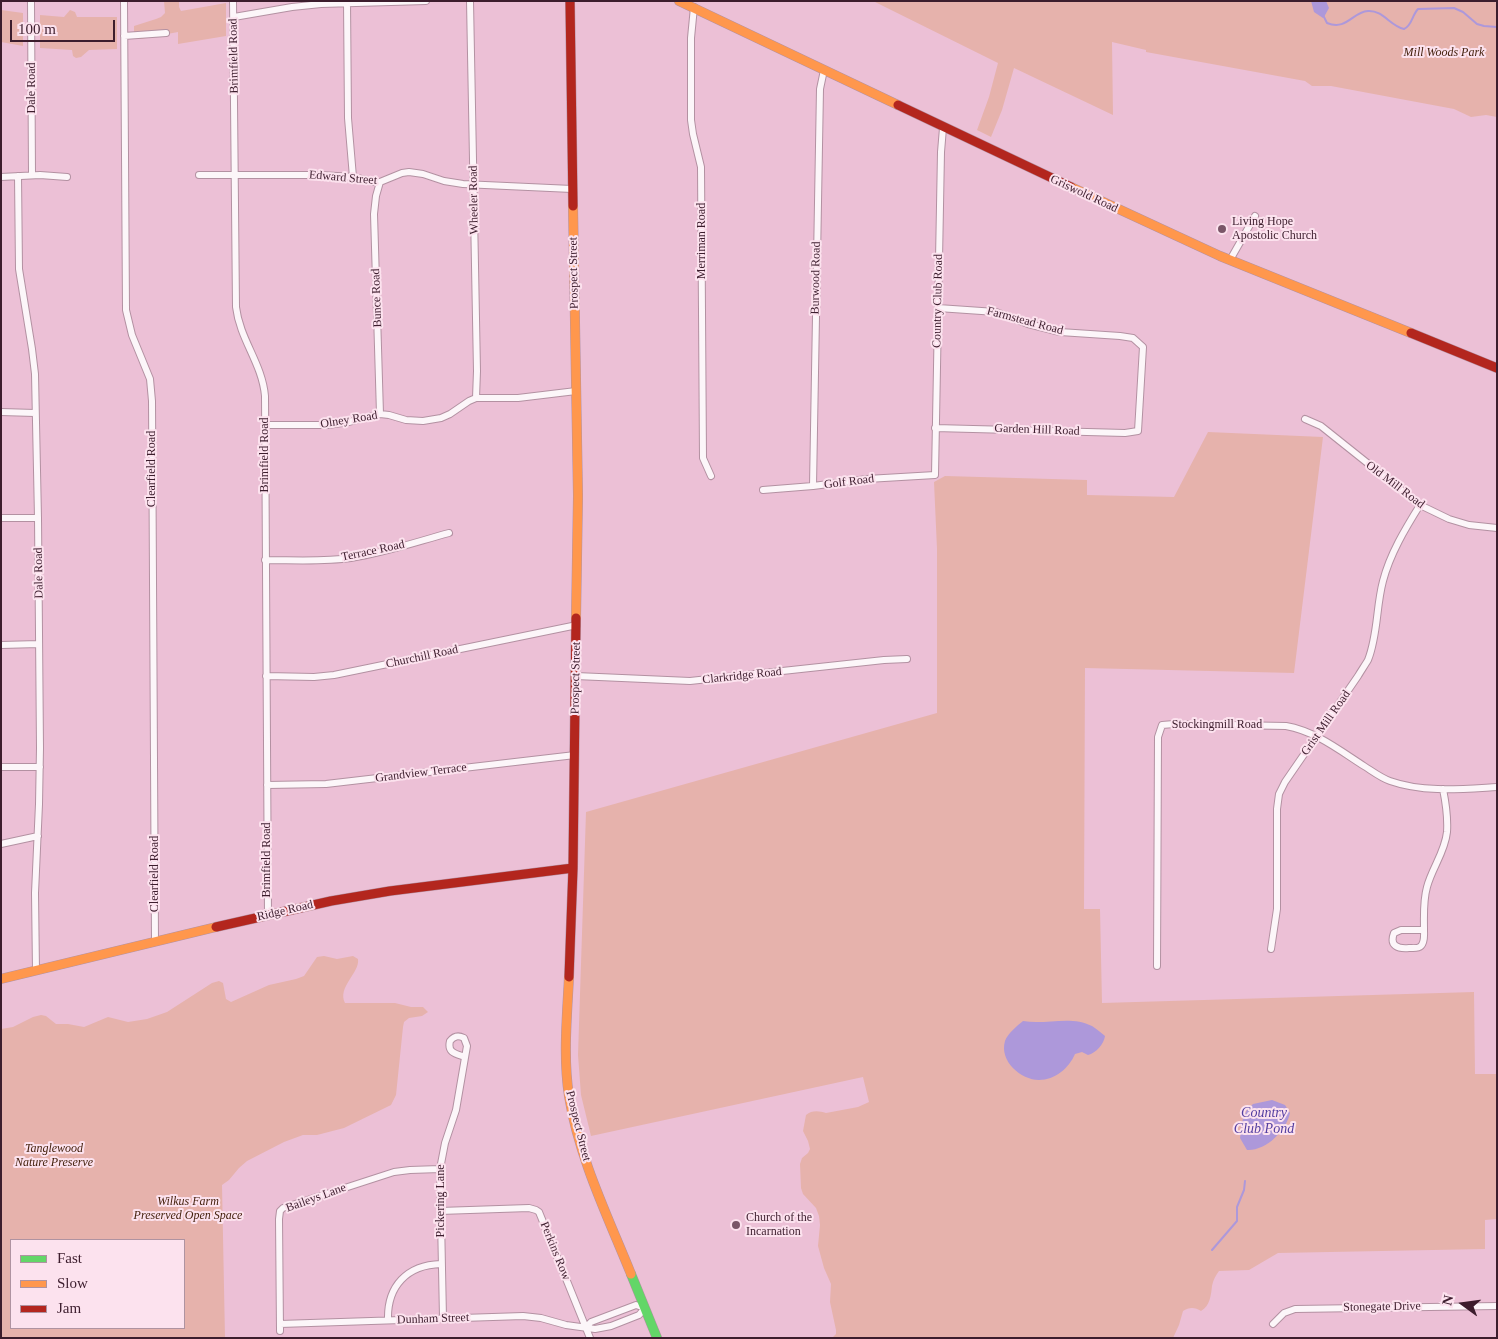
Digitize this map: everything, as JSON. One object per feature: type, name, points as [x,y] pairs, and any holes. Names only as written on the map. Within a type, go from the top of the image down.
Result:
[{"type":"street","name":"Dale Road","points":[[31,1],[32,176]]},
{"type":"street","name":"Clearfield Road","points":[[124,1],[126,310],[132,335],[150,379],[152,401],[155,941]]},
{"type":"street","name":"Brimfield Road","points":[[233,1],[236,307],[243,336],[262,377],[265,396],[268,915]]},
{"type":"street","points":[[234,17],[292,7],[347,2],[426,1]]},
{"type":"street","name":"Wheeler Road","points":[[470,1],[478,371],[476,398]]},
{"type":"street","name":"Prospect Street","points":[[570,1],[578,496],[573,868],[566,1051],[568,1092],[577,1134],[588,1166],[657,1338]]},
{"type":"street","name":"Griswold Road","points":[[679,1],[1094,199],[1230,260],[1497,368]]},
{"type":"street","points":[[347,2],[348,132],[353,177]]},
{"type":"street","name":"Merriman Road","points":[[694,7],[691,38],[691,120],[701,167],[703,458],[710,476]]},
{"type":"street","points":[[124,36],[166,33]]},
{"type":"street","name":"Burwood Road","points":[[813,486],[820,88],[824,70]]},
{"type":"street","name":"Country Club Road","points":[[935,475],[943,128]]},
{"type":"street","name":"Edward Street","points":[[199,175],[322,174],[380,182],[409,172],[423,174],[444,181],[473,185],[572,189]]},
{"type":"street","points":[[1,176],[67,177]]},
{"type":"street","name":"Dale Road","points":[[18,176],[19,269],[35,374],[40,644],[40,766],[34,910],[36,971]]},
{"type":"street","name":"Bunce Road","points":[[380,182],[374,214],[380,414]]},
{"type":"street","points":[[1230,260],[1255,216]]},
{"type":"street","name":"Farmstead Road","points":[[938,308],[996,312],[1028,324],[1060,332],[1133,338],[1143,347],[1138,431]]},
{"type":"street","points":[[476,398],[513,398],[576,391]]},
{"type":"street","name":"Olney Road","points":[[265,425],[328,425],[380,414],[415,421],[431,420],[450,414],[476,398]]},
{"type":"street","points":[[1,412],[35,413]]},
{"type":"street","name":"Old Mill Road","points":[[1305,418],[1322,426],[1420,505],[1449,519],[1468,525],[1497,528]]},
{"type":"street","name":"Garden Hill Road","points":[[935,428],[1124,433],[1138,431]]},
{"type":"street","name":"Golf Road","points":[[762,490],[867,479],[935,475]]},
{"type":"street","name":"Grist Mill Road","points":[[1271,949],[1277,909],[1277,809],[1279,794],[1284,782],[1318,736],[1368,660],[1375,633],[1377,606],[1383,580],[1392,555],[1420,505]]},
{"type":"street","points":[[1,518],[38,518]]},
{"type":"street","name":"Terrace Road","points":[[265,560],[349,558],[382,552],[449,533]]},
{"type":"street","name":"Churchill Road","points":[[266,676],[314,677],[334,675],[577,625]]},
{"type":"street","points":[[1,644],[40,644]]},
{"type":"street","name":"Clarkridge Road","points":[[576,676],[690,681],[907,659]]},
{"type":"street","name":"Stockingmill Road","points":[[1157,966],[1158,737],[1162,725],[1286,726],[1300,728],[1318,736],[1389,781],[1444,789],[1497,787]]},
{"type":"street","name":"Grandview Terrace","points":[[267,785],[337,783],[574,755]]},
{"type":"street","points":[[1,767],[40,766]]},
{"type":"street","points":[[1424,930],[1401,930],[1394,933],[1392,939],[1394,945],[1399,948],[1418,948],[1424,940],[1424,930],[1424,903],[1427,886],[1443,848],[1447,833],[1444,789]]},
{"type":"street","points":[[1,844],[38,836]]},
{"type":"street","name":"Ridge Road","points":[[1,979],[155,941],[363,895],[573,868]]},
{"type":"street","name":"Pickering Lane","points":[[443,1318],[440,1169],[445,1143],[456,1110],[465,1057]]},
{"type":"street","name":"Baileys Lane","points":[[280,1331],[278,1219],[280,1211],[283,1208],[394,1172],[440,1169]]},
{"type":"street","name":"Perkins Row","points":[[440,1211],[529,1208],[539,1212],[590,1338]]},
{"type":"street","points":[[388,1320],[390,1297],[401,1280],[419,1268],[442,1264]]},
{"type":"street","points":[[586,1327],[591,1322],[635,1305],[645,1308]]},
{"type":"street","name":"Stonegate Drive","points":[[1273,1324],[1284,1313],[1295,1309],[1497,1306]]},
{"type":"street","name":"Dunham Street","points":[[280,1324],[532,1316],[566,1325],[595,1329],[618,1324],[640,1315],[645,1308]]},
{"type":"green space","points":[[164,1],[179,1],[181,11],[226,3],[226,36],[178,44],[178,32],[141,39],[134,37],[134,26],[161,17],[165,13]]},
{"type":"green space","name":"Mill Woods Park","points":[[873,1],[1492,1],[1497,3],[1497,117],[1486,115],[1471,117],[1454,109],[1331,86],[1312,86],[1305,81],[1146,52],[1146,50],[1112,42],[1113,115],[1014,68],[1002,110],[991,137],[977,130],[989,97],[998,63]]},
{"type":"green space","points":[[1,10],[23,13],[23,46],[1,42]]},
{"type":"green space","points":[[70,10],[75,12],[77,17],[117,17],[117,49],[89,50],[81,57],[76,58],[73,56],[72,50],[40,48],[40,15],[64,17]]},
{"type":"green space","points":[[1208,432],[1323,437],[1294,673],[1085,668],[1084,909],[1100,909],[1102,1003],[1474,992],[1475,1074],[1497,1074],[1497,1219],[1485,1220],[1485,1249],[1278,1253],[1249,1270],[1219,1271],[1213,1282],[1208,1303],[1204,1309],[1201,1311],[1192,1308],[1183,1311],[1173,1338],[832,1338],[836,1334],[836,1330],[830,1302],[831,1284],[818,1246],[819,1216],[816,1208],[803,1194],[801,1188],[800,1164],[802,1158],[810,1149],[803,1131],[806,1115],[811,1112],[826,1113],[858,1107],[869,1102],[863,1077],[591,1136],[581,1095],[578,1055],[586,812],[937,713],[937,549],[934,482],[945,476],[1087,480],[1087,495],[1174,497]]},
{"type":"green space","points":[[324,956],[337,959],[353,956],[358,959],[358,964],[344,991],[345,1003],[395,1003],[411,1007],[423,1007],[428,1012],[422,1016],[409,1018],[404,1022],[396,1095],[391,1105],[344,1128],[317,1135],[303,1135],[284,1142],[247,1161],[222,1185],[225,1338],[1,1338],[1,1029],[13,1027],[41,1015],[46,1016],[56,1024],[84,1027],[108,1017],[128,1022],[147,1019],[167,1012],[212,983],[219,981],[223,983],[226,999],[231,1002],[269,985],[304,976],[317,957]]},
{"type":"water","points":[[1311,1],[1326,1],[1329,8],[1323,18],[1314,12]]},
{"type":"water","points":[[1023,1021],[1076,1021],[1092,1026],[1105,1036],[1097,1050],[1088,1055],[1082,1052],[1075,1054],[1061,1072],[1051,1078],[1032,1079],[1025,1077],[1013,1068],[1005,1056],[1005,1041],[1008,1035]]},
{"type":"water","name":"Country Club Pond","points":[[1272,1100],[1285,1105],[1290,1113],[1288,1120],[1274,1139],[1261,1147],[1247,1150],[1240,1138],[1243,1118],[1247,1110],[1253,1104]]},
{"type":"waterway","points":[[1323,15],[1327,23],[1340,25],[1362,12],[1373,11],[1404,29],[1407,28],[1418,9],[1454,8],[1463,12],[1477,24],[1497,27]]},
{"type":"waterway","points":[[1212,1250],[1237,1221],[1237,1207],[1244,1190],[1245,1181]]},
{"type":"traffic: fast","points":[[631,1274],[657,1338]]},
{"type":"traffic: slow","points":[[679,1],[898,105]]},
{"type":"traffic: slow","points":[[1071,187],[1220,256],[1411,333]]},
{"type":"traffic: slow","points":[[573,206],[578,496],[576,618]]},
{"type":"traffic: slow","points":[[1,979],[216,927]]},
{"type":"traffic: slow","points":[[569,977],[566,1037],[566,1067],[569,1096],[587,1165],[631,1274]]},
{"type":"traffic: jam","points":[[570,1],[573,206]]},
{"type":"traffic: jam","points":[[898,105],[1071,187]]},
{"type":"traffic: jam","points":[[1411,333],[1497,368]]},
{"type":"traffic: jam","points":[[569,977],[573,868],[576,618]]},
{"type":"traffic: jam","points":[[216,927],[331,901],[390,891],[573,868]]},
{"type":"place","name":"Living Hope Apostolic Church","points":[[1222,229]]},
{"type":"place","name":"Church of the Incarnation","points":[[736,1225]]},
{"type":"park label","name":"Tanglewood Nature Preserve","points":[[54,1156]]},
{"type":"park label","name":"Wilkus Farm Preserved Open Space","points":[[188,1209]]}]
